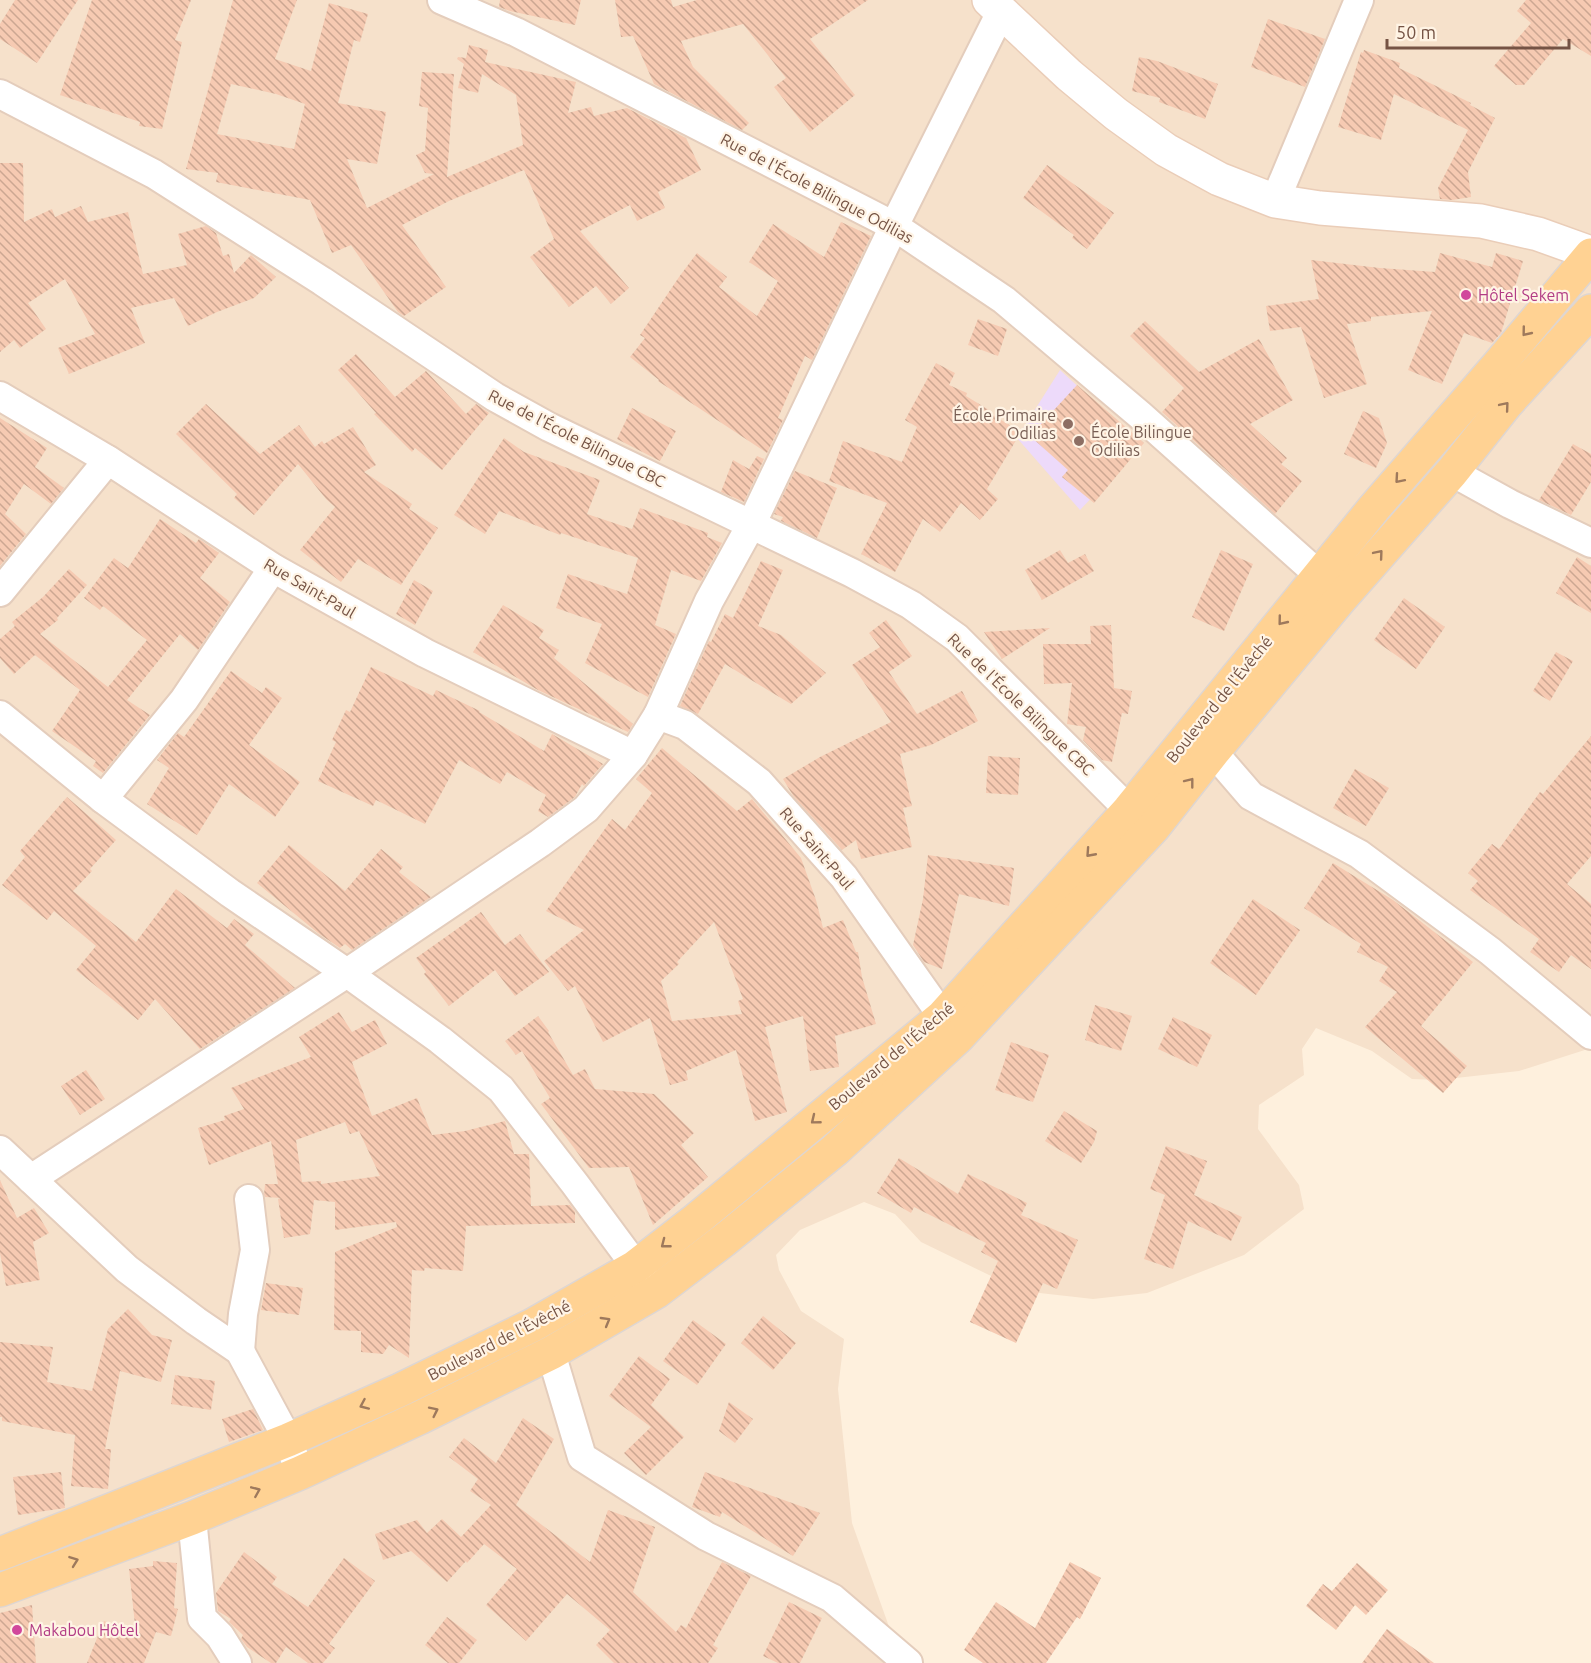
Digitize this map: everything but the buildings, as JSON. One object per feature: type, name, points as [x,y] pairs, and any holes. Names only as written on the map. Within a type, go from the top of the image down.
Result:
[{"type":"main road","name":"Boulevard de l'Évêché","points":[[3,1546],[288,1440],[400,1390],[532,1325],[635,1267],[950,1027],[1374,508],[1591,254]]},
{"type":"main road","name":"Boulevard de l'Évêché","points":[[13,1584],[192,1518],[300,1473],[419,1418],[551,1353],[656,1292],[723,1241],[835,1150],[950,1027],[1154,828],[1214,752],[1383,549],[1452,472],[1508,403],[1591,311]]},
{"type":"street","name":"Rue de l'École Bilingue Odilias","points":[[442,0],[516,32],[894,225],[1004,300],[1140,415],[1319,576]]},
{"type":"street","points":[[1275,201],[1359,0]]},
{"type":"street","points":[[31,1179],[347,973],[540,843],[586,809],[633,755],[658,715],[709,601],[751,525],[894,225],[995,5],[1069,75],[1116,114],[1166,150],[1220,179],[1275,201],[1320,208],[1481,221],[1538,234],[1591,254]]},
{"type":"street","name":"Rue de l'École Bilingue CBC","points":[[0,94],[154,174],[322,281],[495,397],[549,426],[852,573],[901,600],[957,638],[1129,810]]},
{"type":"street","name":"Rue Saint-Paul","points":[[0,396],[108,460],[273,568],[425,653],[574,724],[633,755]]},
{"type":"street","points":[[0,592],[108,460]]},
{"type":"street","points":[[1452,472],[1510,504],[1591,543]]},
{"type":"street","points":[[103,799],[184,700],[273,568]]},
{"type":"street","points":[[0,715],[103,799],[230,893],[440,1040],[501,1089],[656,1292]]},
{"type":"street","name":"Rue Saint-Paul","points":[[658,715],[685,725],[759,782],[844,877],[950,1027]]},
{"type":"street","points":[[1214,752],[1251,796],[1359,854],[1490,951],[1591,1035]]},
{"type":"street","points":[[0,1150],[128,1269],[240,1351],[288,1440],[300,1473]]},
{"type":"street","points":[[240,1351],[243,1314],[255,1250],[249,1198]]},
{"type":"street","points":[[551,1353],[582,1457],[706,1536],[832,1598],[908,1663]]},
{"type":"street","points":[[192,1518],[202,1618],[220,1636],[237,1663]]},
{"type":"street","points":[[3,1546],[13,1584]]},
{"type":"shaded area","points":[[0,0],[1591,0],[1591,1048],[1519,1071],[1438,1080],[1412,1079],[1372,1051],[1316,1028],[1302,1049],[1304,1075],[1259,1105],[1258,1129],[1299,1185],[1304,1209],[1244,1255],[1147,1293],[1093,1299],[1022,1291],[921,1242],[895,1214],[864,1202],[800,1230],[776,1255],[779,1270],[801,1311],[844,1339],[838,1389],[852,1523],[902,1663],[0,1663]]},
{"type":"shaded area","name":"École Bilingue Odilias","points":[[1060,370],[1142,445],[1080,510],[1017,438]]},
{"type":"place","name":"Hôtel Sekem","points":[[1466,295]]},
{"type":"place","name":"École Primaire Odilias","points":[[1068,424]]},
{"type":"place","name":"École Bilingue Odilias","points":[[1079,441]]},
{"type":"place","name":"Makabou Hôtel","points":[[17,1630]]}]
